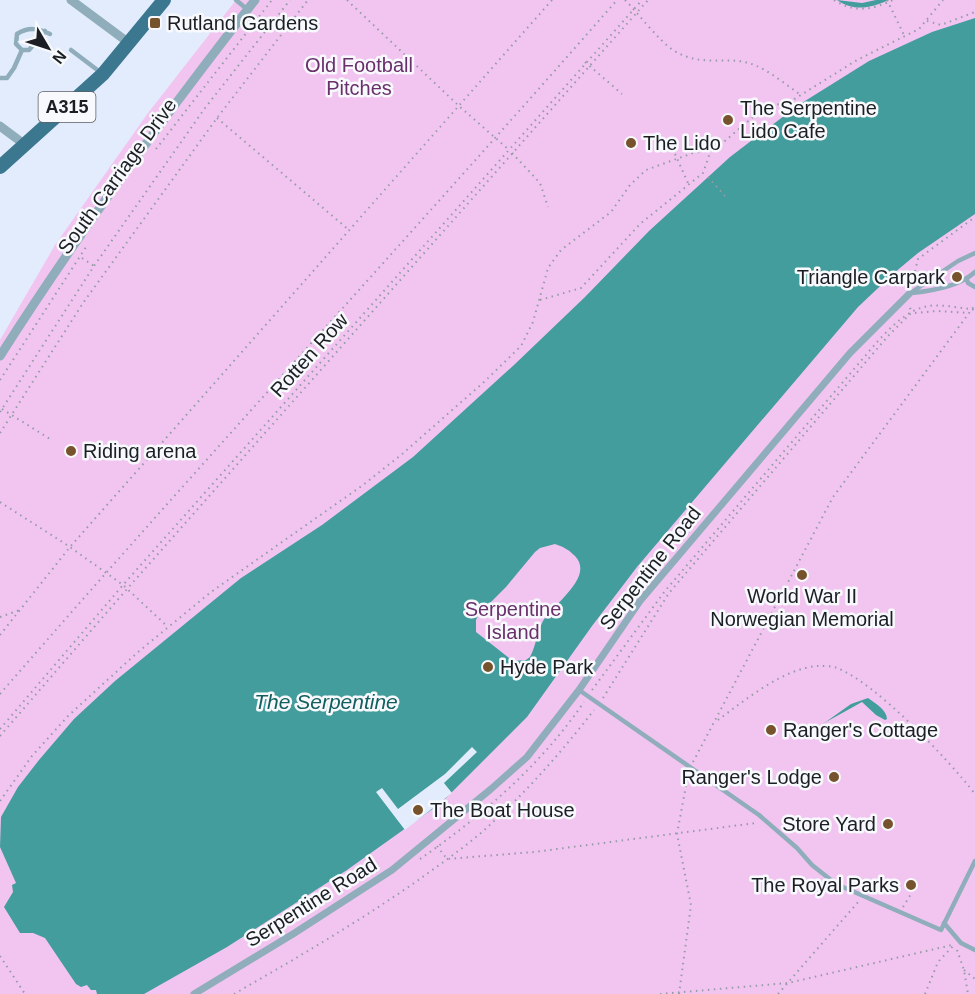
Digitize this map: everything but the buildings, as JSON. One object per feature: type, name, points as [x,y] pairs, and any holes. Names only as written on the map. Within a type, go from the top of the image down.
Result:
[{"type":"main road","name":"A315","points":[[0,167],[103,74],[164,0]]},
{"type":"street","points":[[71,0],[129,43]]},
{"type":"street","name":"South Carriage Drive","points":[[0,356],[67,253],[128,166],[255,0]]},
{"type":"street","points":[[0,126],[24,144]]},
{"type":"street","name":"Serpentine Road","points":[[194,994],[392,870],[432,839],[526,757],[579,690],[640,601],[850,353],[909,294]]},
{"type":"lane","points":[[236,0],[248,10]]},
{"type":"lane","points":[[0,78],[7,78],[22,50],[32,47],[47,32],[30,29],[17,34],[16,44],[22,50]]},
{"type":"lane","points":[[71,50],[103,74]]},
{"type":"lane","name":"Serpentine Road","points":[[909,294],[958,261],[975,253]]},
{"type":"lane","points":[[909,294],[967,280],[975,272]]},
{"type":"lane","points":[[967,280],[975,287]]},
{"type":"lane","points":[[579,690],[767,822],[836,884],[941,930],[975,861]]},
{"type":"lane","points":[[944,923],[961,943],[975,950]]},
{"type":"path","name":"South Carriage Drive","points":[[151,155],[272,0]]},
{"type":"path","points":[[50,439],[12,415],[1,411],[94,266],[204,108],[290,0]]},
{"type":"path","points":[[0,433],[83,303],[217,118],[308,0]]},
{"type":"path","points":[[347,0],[513,154],[540,183],[548,207]]},
{"type":"path","points":[[0,635],[70,547],[552,0]]},
{"type":"path","name":"Rotten Row","points":[[0,694],[265,392],[496,138],[617,0]]},
{"type":"path","points":[[625,0],[672,50],[706,62],[742,62],[754,65],[801,95]]},
{"type":"path","name":"Rotten Row","points":[[0,729],[123,585],[642,0]]},
{"type":"path","points":[[0,736],[127,588],[648,0]]},
{"type":"path","points":[[834,0],[858,10],[876,7],[893,0]]},
{"type":"path","points":[[0,801],[32,756],[68,716],[108,678],[211,592],[317,518],[401,455],[484,382],[521,345],[533,322],[548,267],[561,250],[611,212],[630,185],[646,170],[719,146],[766,106],[788,103],[857,60],[919,29],[943,0]]},
{"type":"path","points":[[888,1],[904,36]]},
{"type":"path","points":[[927,21],[941,25],[975,12]]},
{"type":"path","points":[[585,62],[622,94]]},
{"type":"path","points":[[217,118],[349,230]]},
{"type":"path","points":[[540,300],[581,288],[640,224],[703,173],[711,150]]},
{"type":"path","points":[[675,154],[688,183]]},
{"type":"path","points":[[708,177],[725,196]]},
{"type":"path","points":[[911,313],[909,294],[918,260],[975,217]]},
{"type":"path","name":"South Carriage Drive","points":[[0,380],[91,238]]},
{"type":"path","points":[[82,258],[94,266]]},
{"type":"path","points":[[679,993],[692,905],[677,834],[690,768],[833,497],[975,305]]},
{"type":"path","points":[[927,306],[973,310]]},
{"type":"path","points":[[885,316],[937,311],[969,313]]},
{"type":"path","points":[[234,994],[321,944],[447,859],[492,823],[527,789],[599,705],[669,593],[888,336],[911,313]]},
{"type":"path","points":[[0,502],[70,547],[123,585],[168,627]]},
{"type":"path","points":[[640,601],[656,614]]},
{"type":"path","points":[[0,618],[22,609]]},
{"type":"path","points":[[716,721],[752,695],[802,668],[835,667],[858,680],[898,712],[961,776],[975,794]]},
{"type":"path","points":[[447,859],[534,852],[767,822]]},
{"type":"path","points":[[432,839],[447,859]]},
{"type":"path","points":[[900,911],[911,894]]},
{"type":"path","points":[[778,994],[863,896]]},
{"type":"path","points":[[660,994],[788,983],[955,944]]},
{"type":"path","points":[[955,944],[964,970],[968,994]]},
{"type":"path","points":[[925,994],[938,962],[955,944]]},
{"type":"path","points":[[0,956],[25,994]]},
{"type":"path","points":[[964,970],[975,978]]},
{"type":"green space","name":"Hyde Park","points":[[236,0],[975,0],[975,994],[0,994],[0,340],[55,245],[148,113]]},
{"type":"water","points":[[837,0],[862,3],[889,0],[863,8],[843,4]]},
{"type":"water","name":"The Serpentine","points":[[975,18],[975,214],[918,253],[858,307],[637,567],[527,717],[441,803],[347,870],[227,947],[144,994],[97,994],[96,990],[91,990],[87,985],[81,987],[76,984],[45,938],[33,933],[20,933],[4,907],[13,892],[12,885],[16,883],[0,847],[1,817],[18,787],[74,719],[115,681],[241,578],[322,525],[413,457],[515,364],[649,231],[730,157],[797,106],[869,61],[932,32]],"holes":[[[555,544],[575,556],[580,564],[580,573],[570,590],[543,621],[530,657],[526,660],[513,661],[476,632],[476,620],[535,552],[540,548]]]},
{"type":"water","points":[[868,698],[883,710],[887,719],[876,715],[862,702],[813,731],[851,704]]},
{"type":"pier","points":[[472,747],[477,752],[444,783],[452,793],[405,830],[376,792],[382,788],[398,809],[445,774]]},
{"type":"place","name":"Rutland Gardens","points":[[155,23]]},
{"type":"place","name":"The Serpentine Lido Cafe","points":[[728,120]]},
{"type":"place","name":"The Lido","points":[[631,143]]},
{"type":"place","name":"Triangle Carpark","points":[[957,277]]},
{"type":"place","name":"Riding arena","points":[[71,451]]},
{"type":"place","name":"World War II Norwegian Memorial","points":[[802,575]]},
{"type":"place","name":"Hyde Park","points":[[488,667]]},
{"type":"place","name":"Ranger's Cottage","points":[[771,730]]},
{"type":"place","name":"Ranger's Lodge","points":[[834,777]]},
{"type":"place","name":"The Boat House","points":[[418,810]]},
{"type":"place","name":"Store Yard","points":[[888,824]]},
{"type":"place","name":"The Royal Parks","points":[[911,885]]},
{"type":"park label","name":"Old Football Pitches","points":[[359,76]]},
{"type":"park label","name":"Serpentine Island","points":[[513,620]]}]
